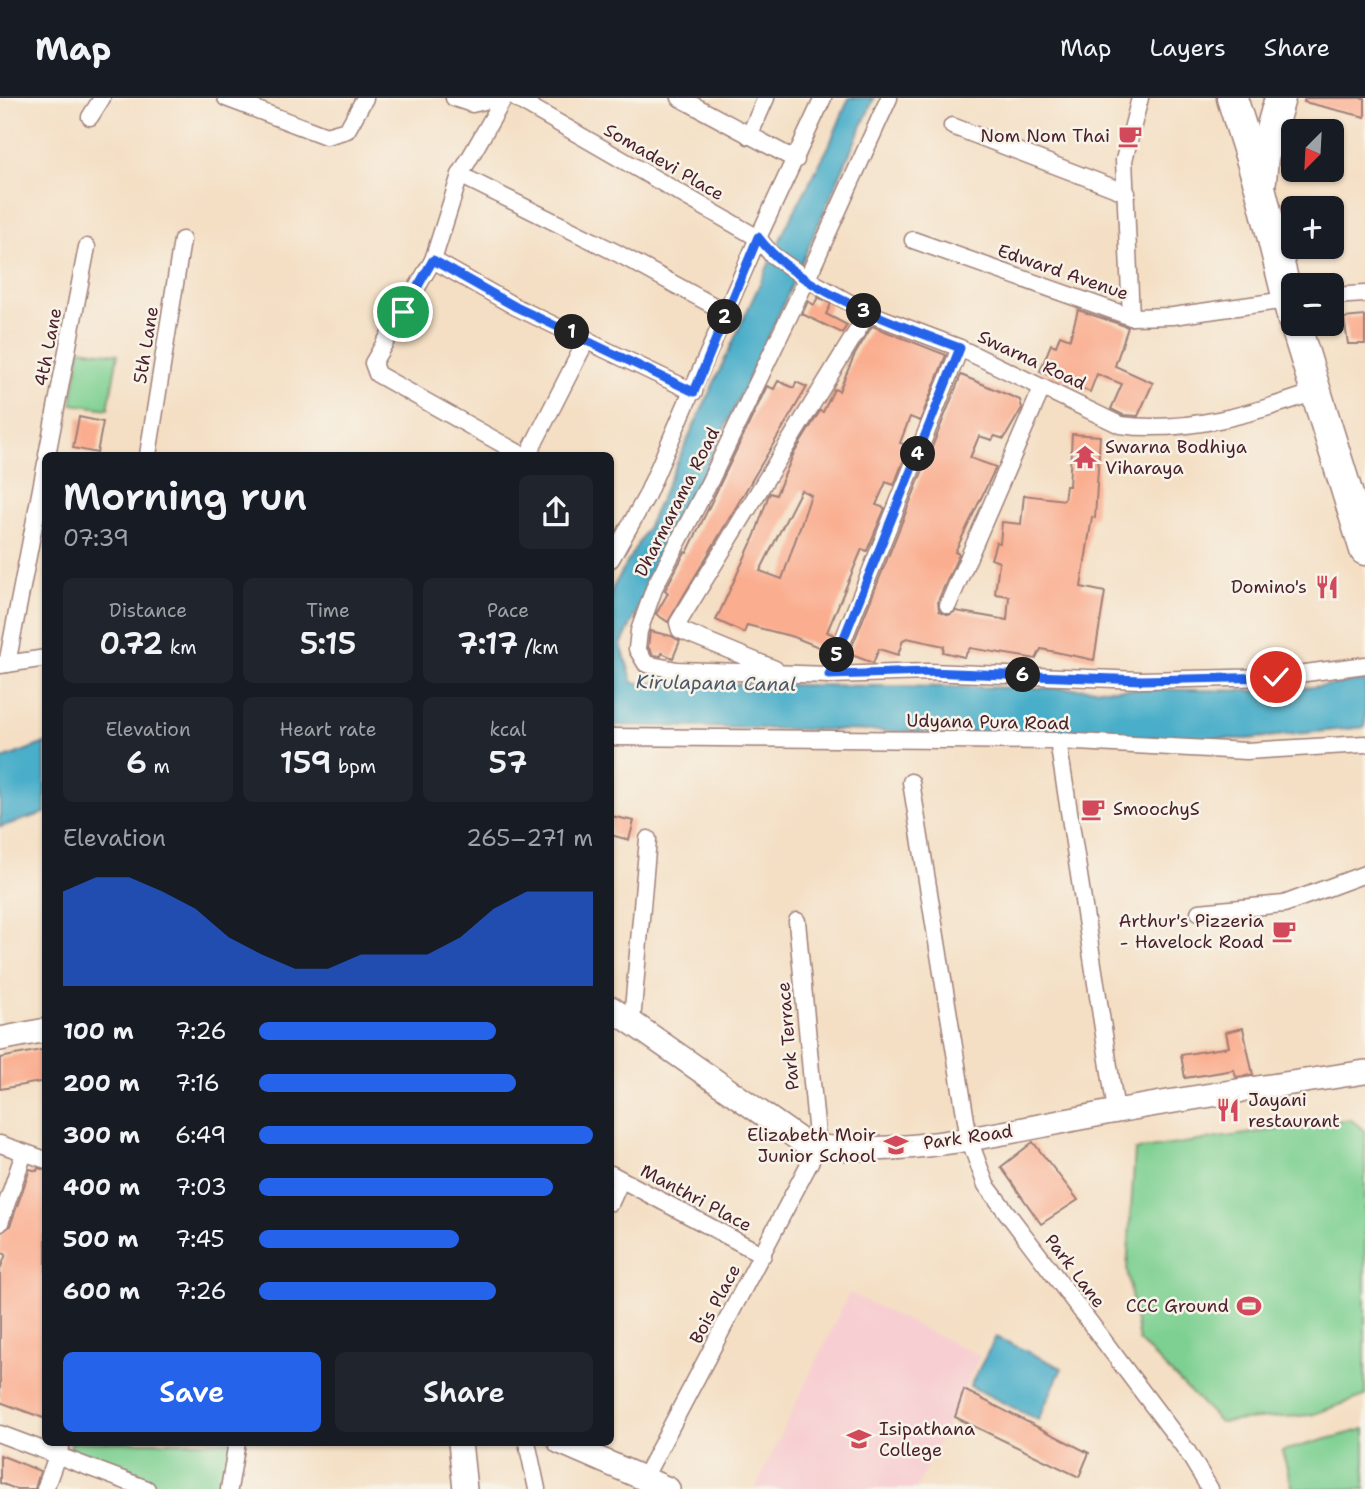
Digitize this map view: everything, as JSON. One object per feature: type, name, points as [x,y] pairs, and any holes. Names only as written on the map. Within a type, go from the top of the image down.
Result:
[{"type":"highway","points":[[1232,98],[1260,187],[1282,273]]},
{"type":"highway","points":[[1244,98],[1269,98]]},
{"type":"highway","points":[[1260,187],[1263,158],[1280,98]]},
{"type":"highway","points":[[1300,336],[1365,550]]},
{"type":"main road","name":"Park Road","points":[[614,1010],[807,1145],[818,1147],[892,1146],[969,1139],[1116,1111],[1365,1072]]},
{"type":"main road","points":[[0,1040],[42,1031]]},
{"type":"main road","points":[[460,1446],[465,1489]]},
{"type":"main road","points":[[569,1446],[668,1489]]},
{"type":"street","points":[[90,117],[102,98]]},
{"type":"street","points":[[226,98],[326,136],[347,130],[365,98]]},
{"type":"street","points":[[454,98],[472,104],[497,98]]},
{"type":"street","points":[[504,98],[460,175],[433,260],[373,363],[374,370],[517,452]]},
{"type":"street","name":"Somadevi Place","points":[[515,98],[758,237]]},
{"type":"street","points":[[680,98],[796,160]]},
{"type":"street","points":[[749,136],[766,98]]},
{"type":"street","points":[[614,554],[646,497],[694,392],[758,237],[823,98]]},
{"type":"street","points":[[807,279],[889,98]]},
{"type":"street","points":[[1131,317],[1124,160],[1140,98]]},
{"type":"street","points":[[952,126],[1127,193]]},
{"type":"street","points":[[460,175],[617,253],[727,313]]},
{"type":"street","name":"Swarna Road","points":[[758,237],[771,254],[807,279],[868,313],[960,348],[1120,425],[1146,429],[1201,424],[1318,391]]},
{"type":"street","name":"5th Lane","points":[[148,452],[182,240]]},
{"type":"street","name":"Edward Avenue","points":[[913,240],[1131,317],[1281,311]]},
{"type":"street","name":"4th Lane","points":[[48,452],[87,247]]},
{"type":"street","points":[[433,260],[516,307],[694,392]]},
{"type":"street","name":"Dharmarama Road","points":[[807,279],[709,484],[655,586],[639,631],[637,649],[646,664],[677,670],[829,675],[928,672],[1142,680],[1276,677],[1365,665]]},
{"type":"street","points":[[1344,295],[1365,294]]},
{"type":"street","points":[[785,673],[680,630],[678,623],[868,313]]},
{"type":"street","points":[[530,452],[587,339]]},
{"type":"street","points":[[829,675],[960,348]]},
{"type":"street","points":[[948,605],[1042,388]]},
{"type":"street","points":[[42,482],[3,664],[42,659]]},
{"type":"street","name":"Udyana Pura Road","points":[[614,737],[1058,741],[1247,751],[1365,744]]},
{"type":"street","points":[[1058,741],[1116,1111]]},
{"type":"street","name":"Park Lane","points":[[911,782],[969,1139],[986,1185],[1187,1451],[1210,1489]]},
{"type":"street","points":[[632,1021],[648,839]]},
{"type":"street","points":[[1199,912],[1284,904],[1365,874]]},
{"type":"street","name":"Park Terrace","points":[[797,921],[818,1147]]},
{"type":"street","points":[[0,1144],[42,1159]]},
{"type":"street","name":"Bois Place","points":[[643,1478],[818,1147]]},
{"type":"street","points":[[0,1223],[24,1153]]},
{"type":"street","name":"Manthri Place","points":[[616,1177],[763,1255]]},
{"type":"street","points":[[0,1434],[42,1445]]},
{"type":"street","points":[[229,1489],[235,1446]]},
{"type":"street","points":[[528,1446],[537,1489]]},
{"type":"street","points":[[45,1489],[59,1450],[147,1489]]},
{"type":"shaded area","name":"Isipathana College","points":[[849,1293],[980,1356],[916,1489],[755,1489]]},
{"type":"green space","points":[[80,349],[118,354],[108,409],[72,404]]},
{"type":"green space","name":"CCC Ground","points":[[1350,1119],[1365,1131],[1365,1396],[1311,1415],[1220,1422],[1139,1341],[1127,1270],[1135,1150]]},
{"type":"green space","points":[[1365,1429],[1365,1489],[1293,1489],[1282,1451]]},
{"type":"green space","points":[[71,1446],[239,1446],[229,1489],[158,1489],[67,1457]]},
{"type":"water","points":[[849,98],[874,98],[779,314],[621,645],[633,683],[1276,691],[1365,681],[1365,727],[1246,739],[614,725],[614,586],[647,528],[786,227],[829,146]]},
{"type":"water","points":[[42,744],[42,814],[0,827],[0,760]]},
{"type":"water","points":[[996,1337],[1062,1368],[1038,1420],[970,1386]]},
{"type":"building","points":[[1305,98],[1365,98],[1365,117],[1304,102]]},
{"type":"building","points":[[818,297],[831,304],[826,314],[847,325],[842,333],[802,314],[808,301],[814,305]]},
{"type":"building","points":[[1078,310],[1128,327],[1115,366],[1153,383],[1138,416],[1123,415],[1111,409],[1122,384],[1097,374],[1090,392],[1040,371],[1051,344],[1056,346],[1060,335],[1070,339]]},
{"type":"building","points":[[1365,316],[1365,344],[1348,344],[1344,318]]},
{"type":"building","points":[[872,326],[946,355],[920,421],[910,417],[900,443],[909,446],[894,485],[886,482],[876,505],[885,508],[867,551],[862,549],[827,632],[834,635],[829,646],[826,650],[794,637],[747,625],[744,633],[716,620],[755,535],[770,493],[776,495],[793,455],[820,411],[823,412],[834,389],[839,391],[854,356]],"holes":[[[801,490],[811,495],[782,579],[760,571]]]},
{"type":"building","points":[[961,375],[1020,400],[1022,408],[1004,439],[995,436],[992,440],[979,436],[970,458],[996,467],[955,552],[959,554],[938,601],[939,611],[949,615],[956,611],[1007,620],[1009,596],[995,594],[999,562],[991,559],[996,542],[1000,543],[1002,522],[1021,524],[1024,495],[1064,500],[1066,486],[1069,486],[1072,434],[1100,436],[1095,518],[1092,517],[1081,587],[1105,592],[1094,660],[1041,649],[1036,659],[970,648],[964,657],[943,652],[944,646],[907,638],[903,640],[898,655],[879,649],[873,663],[849,654]]},
{"type":"building","points":[[778,381],[794,388],[796,382],[807,387],[668,622],[656,614],[668,593],[665,590],[685,552],[687,553],[767,386],[774,389]]},
{"type":"building","points":[[79,417],[103,422],[97,452],[73,448]]},
{"type":"building","points":[[650,631],[680,641],[673,658],[662,653],[661,656],[653,655],[648,647]]},
{"type":"building","points":[[614,817],[634,821],[629,840],[614,836]]},
{"type":"building","points":[[1243,1028],[1253,1075],[1236,1077],[1234,1070],[1185,1078],[1181,1055],[1229,1047],[1226,1032]]},
{"type":"building","points":[[42,1050],[42,1082],[0,1089],[0,1058]]},
{"type":"building","points":[[1033,1142],[1078,1200],[1041,1224],[1001,1167]]},
{"type":"building","points":[[38,1168],[42,1169],[42,1418],[0,1402],[0,1270],[6,1254],[0,1253],[0,1233],[10,1226],[30,1169],[37,1171]]},
{"type":"building","points":[[964,1390],[1089,1453],[1079,1477],[955,1417]]},
{"type":"building","points":[[0,1455],[40,1471],[35,1489],[16,1489],[0,1483]]},
{"type":"place","name":"Nom Nom Thai","points":[[1130,136]]},
{"type":"place","name":"Swarna Bodhiya Viharaya","points":[[1085,457]]},
{"type":"place","name":"Domino's","points":[[1327,587]]},
{"type":"place","name":"SmoochyS","points":[[1093,809]]},
{"type":"place","name":"Arthur's Pizzeria - Havelock Road","points":[[1284,931]]},
{"type":"place","name":"Jayani restaurant","points":[[1228,1110]]},
{"type":"place","name":"Elizabeth Moir Junior School","points":[[896,1145]]},
{"type":"place","name":"CCC Ground","points":[[1249,1306]]},
{"type":"place","name":"Isipathana College","points":[[859,1439]]},
{"type":"route","points":[[403,312],[433,260],[516,307],[694,392],[758,237],[771,254],[807,279],[868,313],[960,348],[829,675],[928,672],[1142,680],[1276,677]]},
{"type":"water label","name":"Kirulapana Canal","points":[[716,683]]}]
